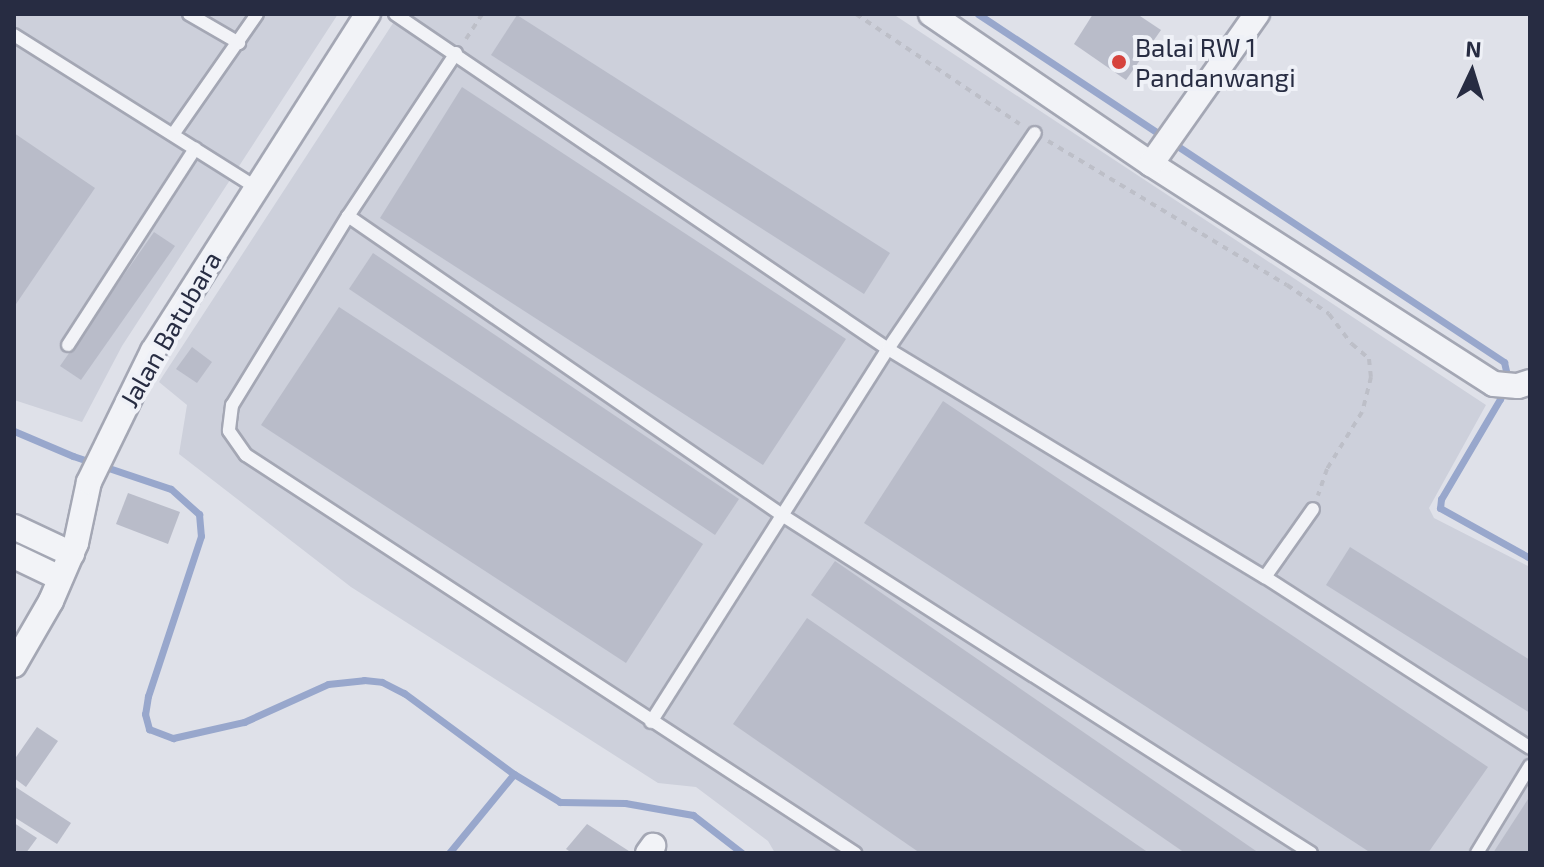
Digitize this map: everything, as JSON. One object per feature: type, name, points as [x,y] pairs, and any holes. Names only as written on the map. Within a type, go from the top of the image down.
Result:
[{"type":"street","name":"Jalan Batubara","points":[[14,665],[72,554],[89,482],[153,351],[368,14]]},
{"type":"street","points":[[931,14],[1163,149],[1514,384]]},
{"type":"street","points":[[1163,149],[1257,14]]},
{"type":"street","points":[[14,527],[72,554]]},
{"type":"street","points":[[14,556],[60,578]]},
{"type":"lane","points":[[189,14],[239,43]]},
{"type":"lane","points":[[174,133],[257,14]]},
{"type":"lane","points":[[395,14],[888,349],[1265,577],[1530,748]]},
{"type":"lane","points":[[14,35],[174,133],[255,187]]},
{"type":"lane","points":[[456,53],[348,216],[232,405],[229,431],[246,455],[855,853]]},
{"type":"lane","points":[[651,722],[785,517],[888,349],[1035,133]]},
{"type":"lane","points":[[68,345],[195,149]]},
{"type":"lane","points":[[348,216],[785,517],[1311,853]]},
{"type":"lane","points":[[1265,577],[1313,509]]},
{"type":"lane","points":[[1477,853],[1530,766]]},
{"type":"path","points":[[456,53],[482,14]]},
{"type":"path","points":[[856,14],[1035,133],[1287,285],[1329,314],[1352,344],[1369,359],[1371,377],[1362,412],[1327,469],[1313,509]]},
{"type":"shaded area","points":[[14,14],[338,14],[122,346],[82,422],[14,400]]},
{"type":"shaded area","points":[[399,14],[893,14],[1486,405],[1429,508],[1434,518],[1530,567],[1530,853],[775,853],[768,841],[696,787],[658,783],[351,587],[179,454],[187,405],[159,382]]},
{"type":"building","name":"Balai RW 1 Pandanwangi","points":[[1093,14],[1137,14],[1161,30],[1126,80],[1074,44]]},
{"type":"building","points":[[517,15],[890,253],[864,294],[491,55]]},
{"type":"building","points":[[462,87],[846,339],[763,465],[380,218]]},
{"type":"building","points":[[14,133],[95,188],[14,307]]},
{"type":"building","points":[[154,232],[175,246],[81,380],[60,366]]},
{"type":"building","points":[[373,253],[739,499],[715,535],[349,289]]},
{"type":"building","points":[[339,307],[703,544],[626,663],[261,425]]},
{"type":"building","points":[[192,347],[212,362],[197,383],[176,369]]},
{"type":"building","points":[[943,401],[1488,767],[1428,853],[1371,853],[864,523]]},
{"type":"building","points":[[128,493],[180,512],[168,544],[116,524]]},
{"type":"building","points":[[1350,547],[1530,660],[1530,713],[1326,585]]},
{"type":"building","points":[[835,561],[1259,853],[1185,853],[811,595]]},
{"type":"building","points":[[807,618],[1149,853],[920,853],[733,724]]},
{"type":"building","points":[[37,727],[58,741],[26,787],[14,778],[14,760]]},
{"type":"building","points":[[14,786],[71,823],[57,844],[14,817]]},
{"type":"building","points":[[1530,796],[1530,853],[1493,853]]},
{"type":"building","points":[[14,823],[37,838],[26,853],[14,853]]},
{"type":"building","points":[[587,824],[632,853],[572,853],[566,849]]},
{"type":"waterway","points":[[978,14],[1504,362],[1507,375],[1500,399],[1441,499],[1440,508],[1530,558]]},
{"type":"waterway","points":[[14,431],[73,456],[171,489],[199,514],[201,536],[148,696],[145,714],[149,729],[173,738],[244,722],[328,684],[364,680],[382,682],[404,693],[514,774],[560,802],[625,803],[693,815],[742,853]]},
{"type":"waterway","points":[[449,853],[514,774]]},
{"type":"place","name":"Balai RW 1 Pandanwangi","points":[[1119,62]]}]
